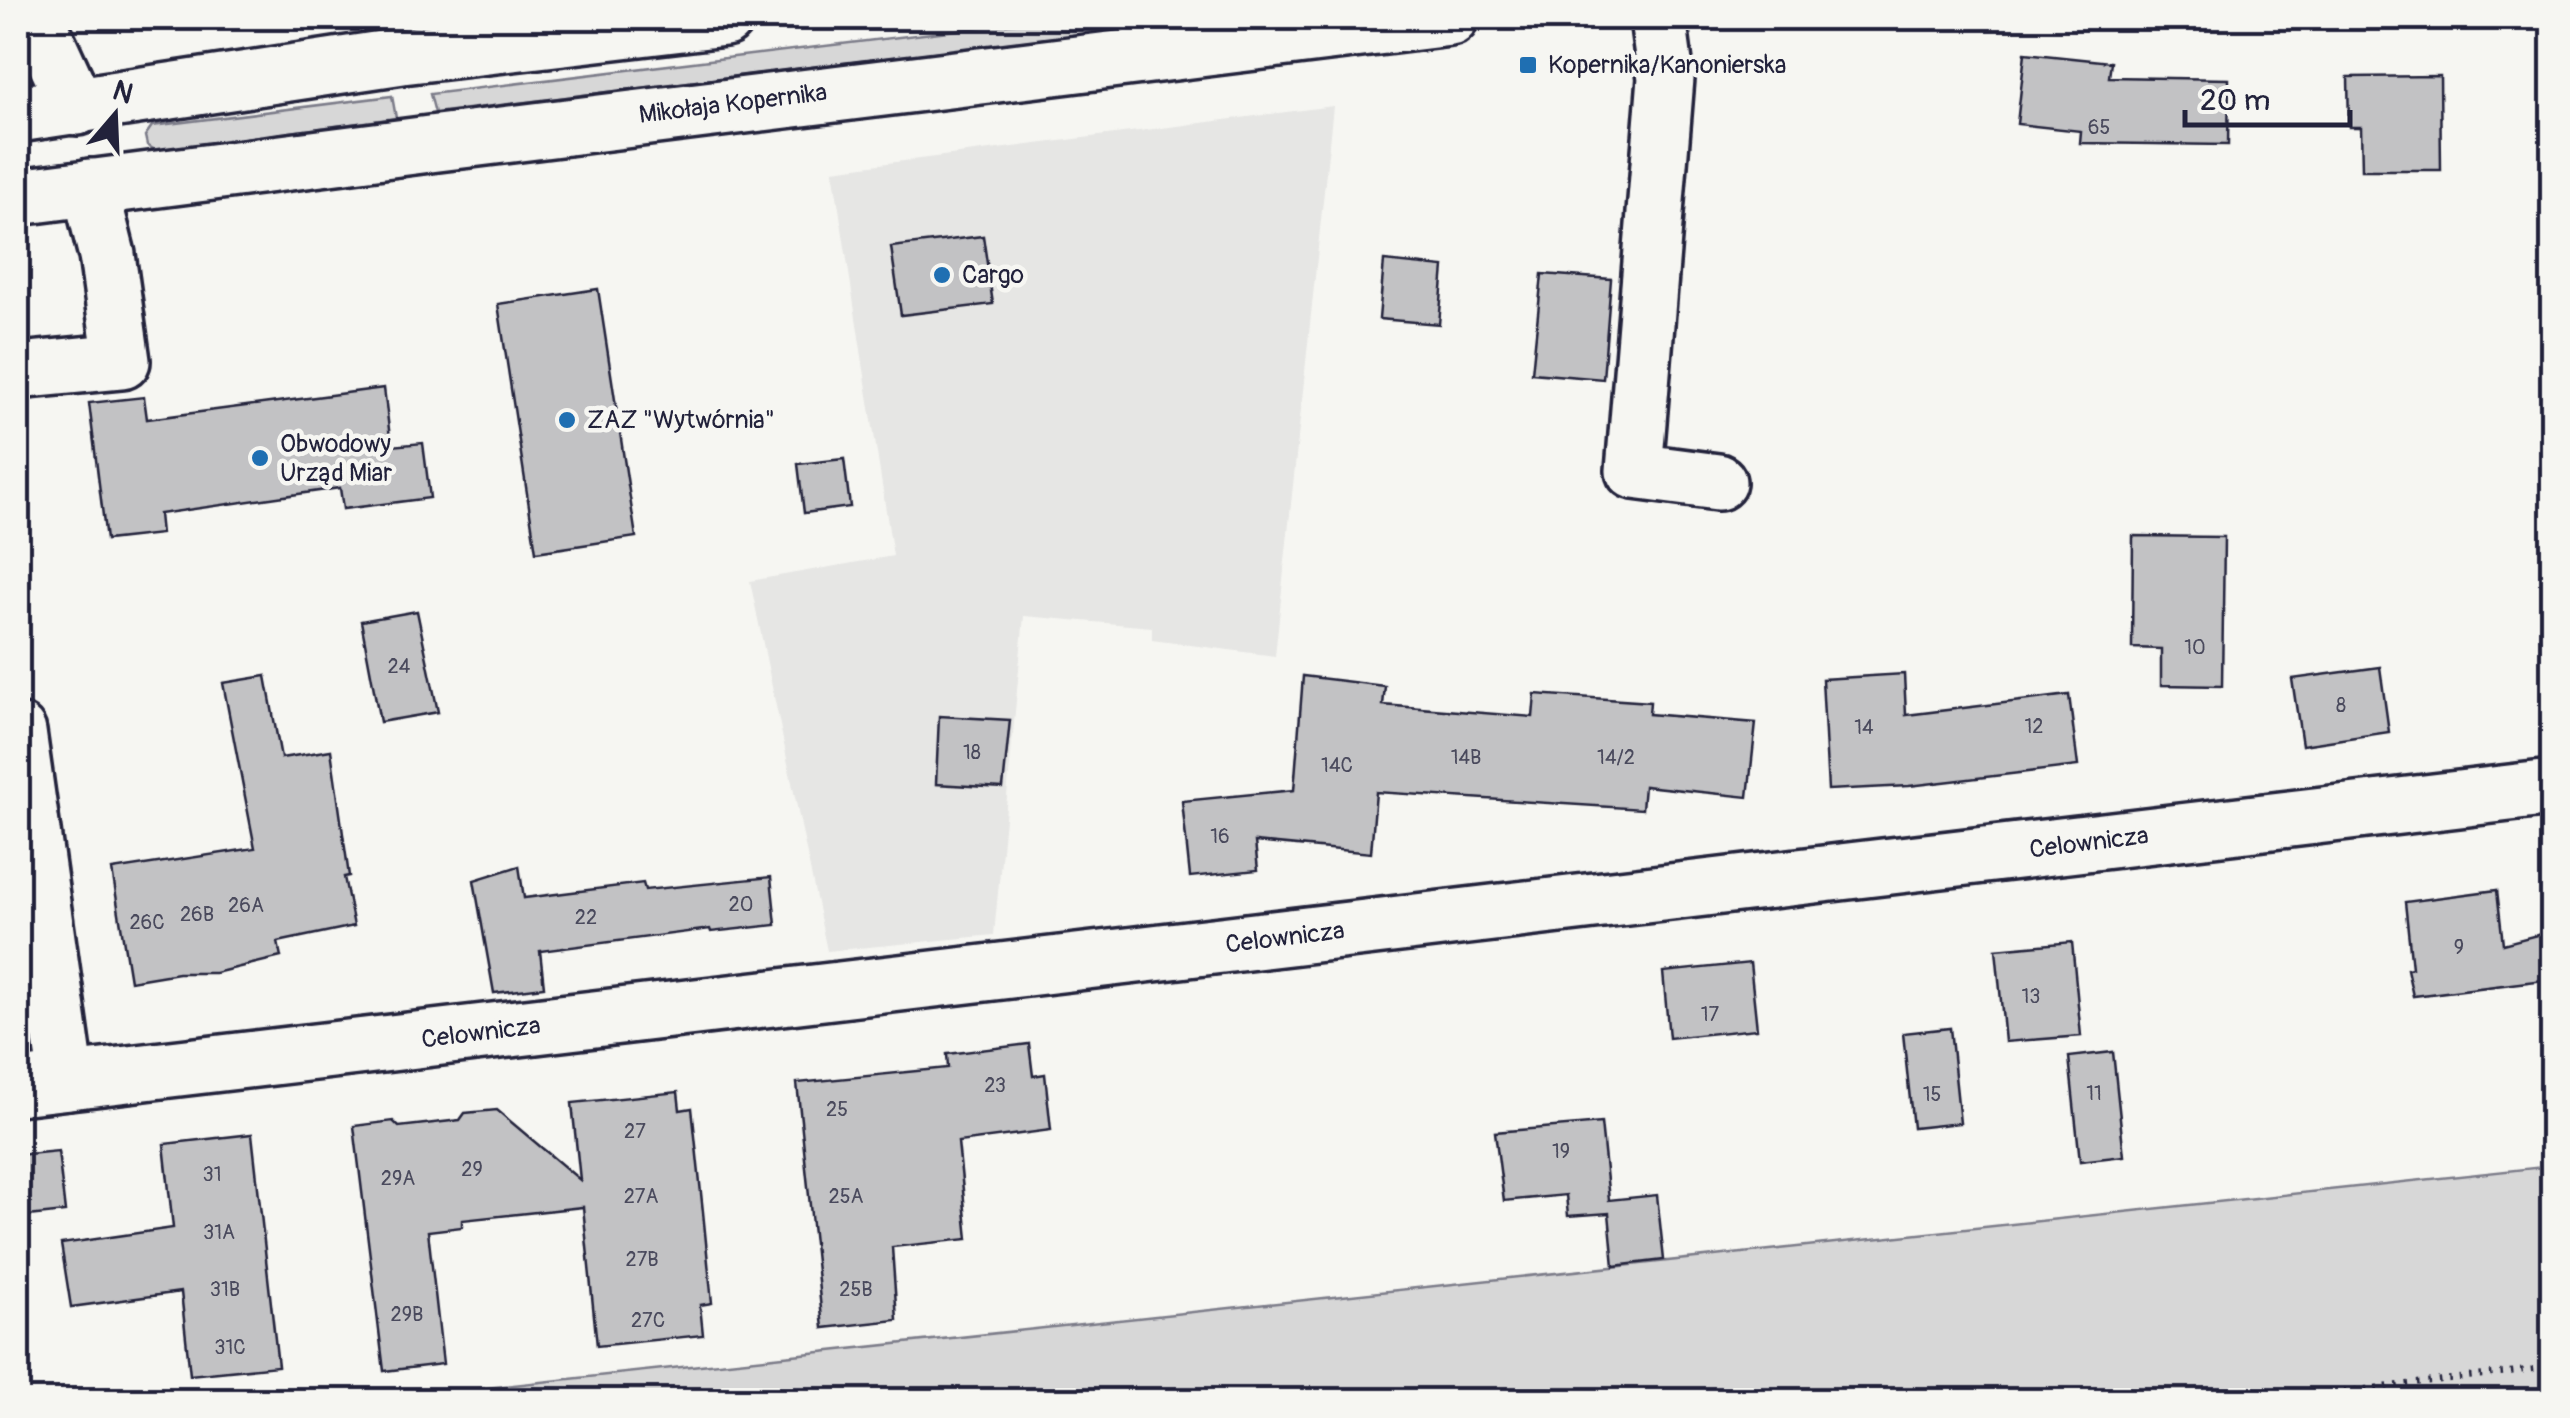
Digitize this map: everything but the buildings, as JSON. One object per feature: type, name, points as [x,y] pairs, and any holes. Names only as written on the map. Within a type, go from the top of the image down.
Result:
[{"type":"street","points":[[18,371],[122,360],[107,255],[90,187],[77,107],[36,18]]},
{"type":"street","points":[[18,114],[402,56],[725,18]]},
{"type":"street","name":"Mikołaja Kopernika","points":[[18,196],[635,116],[1450,18]]},
{"type":"street","points":[[1658,18],[1666,78],[1634,471],[1718,482]]},
{"type":"street","points":[[18,732],[42,1084]]},
{"type":"street","name":"Celownicza","points":[[42,1084],[2552,788]]},
{"type":"path","points":[[2271,1400],[2317,1398],[2552,1367]]},
{"type":"shaded area","points":[[1056,18],[1213,18],[435,113],[430,94]]},
{"type":"shaded area","points":[[392,96],[396,118],[155,150],[147,145],[145,136],[152,126]]},
{"type":"shaded area","points":[[1333,106],[1275,656],[1152,640],[1152,627],[1024,616],[994,935],[827,951],[750,581],[893,556],[833,170]]},
{"type":"shaded area","points":[[2552,1166],[2552,1400],[374,1400]]},
{"type":"place","name":"Kopernika/Kanonierska","points":[[1528,65]]},
{"type":"place","name":"Cargo","points":[[942,275]]},
{"type":"place","name":"ZAZ \"Wytwórnia\"","points":[[567,420]]},
{"type":"place","name":"Obwodowy Urząd Miar","points":[[260,458]]}]
